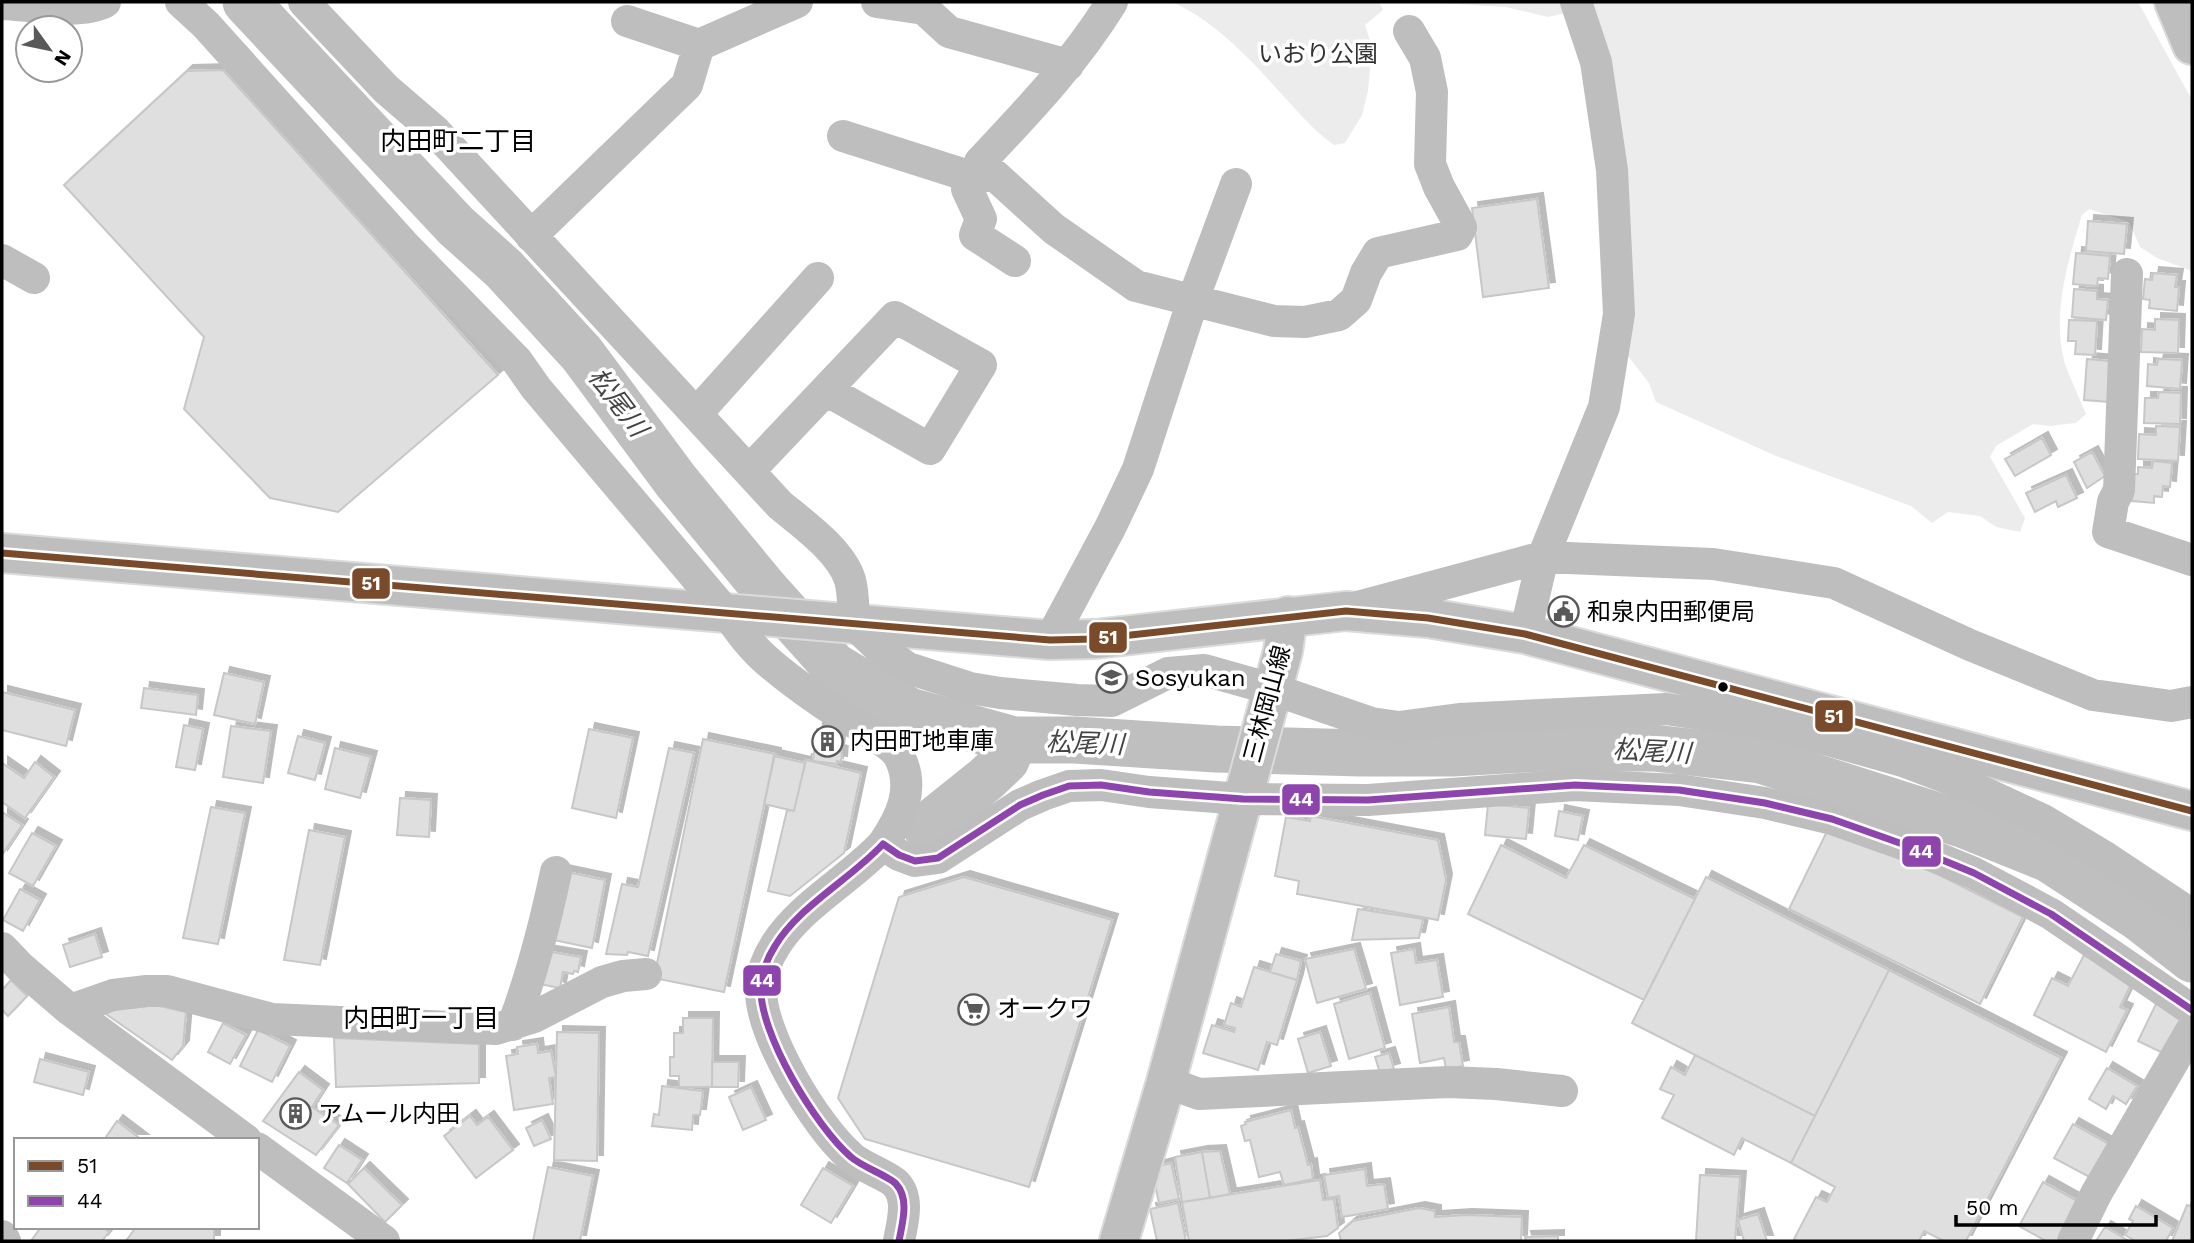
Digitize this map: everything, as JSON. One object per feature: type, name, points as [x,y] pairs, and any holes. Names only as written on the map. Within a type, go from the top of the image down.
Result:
[{"type":"main road","points":[[2174,2],[2192,46]]},
{"type":"main road","points":[[2,553],[1050,640],[1095,639],[1289,616]]},
{"type":"main road","name":"三林岡山線","points":[[1119,1241],[1167,1082],[1283,651],[1289,616],[1346,611],[1428,618],[1525,634],[2192,811]]},
{"type":"street","points":[[2,4],[78,8],[97,6],[105,2]]},
{"type":"street","points":[[181,2],[206,25],[405,246],[517,361],[536,388],[735,615],[755,650],[821,702],[889,745],[900,756],[907,784],[906,800],[897,824],[868,860],[800,917],[780,938],[768,960],[761,987],[768,1030],[790,1074],[831,1136],[852,1158],[896,1184],[902,1196],[904,1212],[899,1241]]},
{"type":"street","points":[[304,2],[386,89],[436,132],[780,505],[812,532],[844,565],[851,583],[845,623],[908,668],[970,688],[1077,701],[1112,701],[1168,673],[1204,670],[1271,694],[1371,723],[1399,727],[1459,719],[1666,709],[1775,725],[1903,761],[1974,788],[2043,820],[2095,850],[2192,915]]},
{"type":"street","points":[[332,2],[367,68]]},
{"type":"street","points":[[627,21],[699,45],[797,2]]},
{"type":"street","points":[[877,2],[924,9],[949,32],[1068,65]]},
{"type":"street","points":[[983,174],[980,162],[1050,88],[1091,35],[1112,2]]},
{"type":"street","points":[[1525,634],[1544,557],[1604,407],[1619,314],[1612,170],[1596,62],[1576,2]]},
{"type":"street","points":[[843,136],[983,174],[1054,229],[1136,286],[1273,321],[1305,322],[1339,315],[1356,300],[1366,273],[1378,253],[1457,235],[1461,227],[1430,164],[1432,92],[1425,58],[1409,31]]},
{"type":"street","points":[[531,236],[687,85],[699,45]]},
{"type":"street","points":[[983,174],[967,189],[981,219],[975,235],[1015,261]]},
{"type":"street","points":[[1050,640],[1138,469],[1193,300],[1236,184]]},
{"type":"street","points":[[2,260],[34,278]]},
{"type":"street","points":[[2127,274],[2112,353],[2119,490],[2113,502],[2108,532],[2192,560]]},
{"type":"street","points":[[696,414],[818,278]]},
{"type":"street","points":[[749,471],[895,317],[981,365],[930,449],[826,390]]},
{"type":"street","points":[[1346,611],[1544,557],[1713,564],[1834,583],[1970,645],[2093,695],[2171,706],[2192,702]]},
{"type":"street","points":[[883,844],[899,855],[915,861],[938,858],[1020,806],[1069,786],[1101,786],[1150,792],[1244,793],[1368,800],[1575,786],[1679,790],[1765,803],[1832,819],[1974,873],[2051,914],[2192,1010]]},
{"type":"street","points":[[513,1025],[541,940],[556,872]]},
{"type":"street","points":[[2,948],[69,1010],[243,1138]]},
{"type":"street","points":[[69,1010],[113,995],[147,990],[167,991],[272,1019],[496,1029],[534,1017],[602,982],[623,976],[646,974]]},
{"type":"street","points":[[2073,1241],[2096,1194],[2192,1029]]},
{"type":"street","points":[[1167,1082],[1199,1094],[1448,1082],[1562,1091]]},
{"type":"street","points":[[259,1149],[384,1241]]},
{"type":"street","points":[[2,1236],[5,1241]]},
{"type":"green space","name":"いおり公園","points":[[1173,2],[1379,2],[1383,10],[1365,25],[1372,47],[1368,91],[1362,115],[1345,143],[1334,145],[1326,139],[1229,40],[1202,19]]},
{"type":"green space","name":"いおり公園","points":[[1424,2],[1560,2],[1566,13],[1548,17],[1506,7]]},
{"type":"green space","points":[[1587,2],[2138,2],[2192,100],[2192,271],[2157,258],[2140,247],[2129,222],[2089,209],[2082,215],[2063,288],[2060,327],[2065,364],[2086,414],[2076,423],[2050,426],[2033,424],[1996,446],[1990,457],[2025,518],[2020,532],[1996,527],[1980,516],[1948,512],[1932,523],[1911,506],[1776,456],[1656,402],[1649,383],[1628,356]]},
{"type":"building","points":[[223,70],[498,375],[338,512],[270,498],[184,409],[204,337],[64,185],[187,71]]},
{"type":"building","points":[[1537,199],[1549,288],[1483,297],[1472,208]]},
{"type":"building","points":[[2088,221],[2127,224],[2124,254],[2086,251]]},
{"type":"building","points":[[2076,253],[2110,256],[2108,279],[2098,278],[2097,286],[2073,284]]},
{"type":"building","points":[[2153,273],[2177,275],[2177,311],[2149,308],[2150,300],[2143,299],[2145,279],[2152,280]]},
{"type":"building","points":[[2074,289],[2097,291],[2097,299],[2108,300],[2106,320],[2072,317]]},
{"type":"building","points":[[2155,319],[2179,320],[2178,353],[2141,352],[2142,329],[2155,330]]},
{"type":"building","points":[[2069,320],[2097,321],[2095,355],[2075,354],[2076,341],[2068,341]]},
{"type":"building","points":[[2087,359],[2109,361],[2109,402],[2084,400]]},
{"type":"building","points":[[2158,359],[2182,360],[2180,389],[2147,386],[2148,364],[2157,365]]},
{"type":"building","points":[[2159,392],[2181,393],[2180,424],[2144,423],[2145,398],[2158,398]]},
{"type":"building","points":[[2156,426],[2180,427],[2178,461],[2138,459],[2139,434],[2156,435]]},
{"type":"building","points":[[2042,438],[2051,455],[2015,476],[2005,459]]},
{"type":"building","points":[[2092,452],[2105,476],[2087,488],[2074,462]]},
{"type":"building","points":[[2153,461],[2172,463],[2170,487],[2163,486],[2162,497],[2154,496],[2154,503],[2132,501],[2134,474],[2138,474],[2138,467],[2152,468]]},
{"type":"building","points":[[2066,475],[2077,498],[2058,507],[2056,501],[2035,512],[2026,493]]},
{"type":"building","points":[[224,673],[264,682],[255,724],[214,715]]},
{"type":"building","points":[[144,688],[198,695],[196,715],[141,708]]},
{"type":"building","points":[[2,692],[75,710],[66,746],[2,730]]},
{"type":"building","points":[[184,725],[203,729],[195,770],[176,767]]},
{"type":"building","points":[[231,726],[271,731],[263,783],[223,777]]},
{"type":"building","points":[[589,729],[633,738],[616,818],[572,808]]},
{"type":"building","name":"内田町地車庫","points":[[817,729],[840,732],[838,751],[842,752],[841,762],[837,761],[837,764],[813,761]]},
{"type":"building","points":[[298,736],[325,743],[315,780],[288,773]]},
{"type":"building","points":[[703,739],[775,754],[724,992],[654,978]]},
{"type":"building","points":[[335,748],[371,757],[360,798],[325,789]]},
{"type":"building","points":[[669,748],[694,753],[648,956],[628,952],[627,955],[606,954],[622,884],[638,887]]},
{"type":"building","points":[[774,756],[805,763],[794,811],[764,804]]},
{"type":"building","points":[[806,760],[861,773],[844,853],[790,896],[768,891],[787,810],[794,811]]},
{"type":"building","points":[[35,762],[54,777],[25,818],[2,802],[2,763],[24,778]]},
{"type":"building","points":[[400,798],[431,800],[429,837],[397,835]]},
{"type":"building","points":[[1488,804],[1529,808],[1526,839],[1485,835]]},
{"type":"building","points":[[211,807],[245,813],[218,944],[183,938]]},
{"type":"building","points":[[1559,811],[1583,816],[1578,840],[1555,836]]},
{"type":"building","points":[[2,812],[22,825],[2,855]]},
{"type":"building","points":[[1311,816],[1438,840],[1446,880],[1438,920],[1297,894],[1299,881],[1275,876],[1286,817],[1310,821]]},
{"type":"building","points":[[1832,821],[2023,917],[1980,1004],[1789,909]]},
{"type":"building","points":[[309,830],[345,837],[320,965],[284,960]]},
{"type":"building","points":[[32,833],[56,846],[33,886],[9,873]]},
{"type":"building","points":[[1501,845],[1566,878],[1584,845],[1695,899],[1644,1000],[1468,914]]},
{"type":"building","points":[[562,871],[605,880],[592,948],[549,939]]},
{"type":"building","name":"オークワ","points":[[964,877],[1112,920],[1029,1187],[865,1139],[838,1098],[899,897]]},
{"type":"building","points":[[1706,877],[1889,970],[1815,1116],[1632,1023]]},
{"type":"building","points":[[20,889],[40,900],[23,931],[3,920]]},
{"type":"building","points":[[1358,909],[1423,919],[1419,938],[1352,940]]},
{"type":"building","points":[[95,934],[102,957],[70,967],[63,945]]},
{"type":"building","points":[[1354,949],[1366,989],[1317,1003],[1305,959]]},
{"type":"building","points":[[1414,949],[1416,963],[1437,960],[1443,997],[1400,1005],[1391,953]]},
{"type":"building","points":[[545,951],[581,957],[578,972],[563,972],[560,988],[539,984]]},
{"type":"building","points":[[1276,954],[1301,961],[1297,980],[1270,972]]},
{"type":"building","points":[[2084,955],[2133,980],[2120,1007],[2127,1010],[2106,1052],[2034,1015],[2052,978],[2068,986]]},
{"type":"building","points":[[1254,967],[1297,980],[1277,1045],[1267,1042],[1258,1070],[1203,1053],[1212,1025],[1234,1032],[1235,1028],[1224,1025],[1231,1003],[1241,1007]]},
{"type":"building","points":[[1889,970],[2061,1058],[1966,1241],[1944,1241],[1924,1231],[1919,1241],[1798,1241],[1794,1239],[1816,1197],[1827,1202],[1835,1187],[1791,1163]]},
{"type":"building","points":[[11,980],[27,996],[8,1016],[2,1010],[2,990]]},
{"type":"building","points":[[1370,993],[1385,1048],[1349,1059],[1334,1004]]},
{"type":"building","points":[[142,1002],[186,1012],[183,1046],[172,1060],[103,1012]]},
{"type":"building","points":[[2157,1002],[2188,1016],[2169,1056],[2138,1041]]},
{"type":"building","points":[[1449,1007],[1454,1042],[1459,1042],[1463,1066],[1446,1069],[1444,1058],[1420,1063],[1412,1014]]},
{"type":"building","points":[[683,1018],[713,1018],[712,1087],[679,1087],[679,1076],[670,1076],[670,1057],[674,1057],[674,1033],[683,1033]]},
{"type":"building","points":[[223,1023],[246,1035],[230,1064],[208,1052]]},
{"type":"building","points":[[258,1030],[290,1046],[272,1082],[240,1066]]},
{"type":"building","points":[[557,1032],[599,1033],[597,1161],[554,1160]]},
{"type":"building","points":[[1320,1032],[1331,1066],[1308,1073],[1298,1039]]},
{"type":"building","points":[[334,1038],[479,1044],[479,1083],[336,1087]]},
{"type":"building","points":[[537,1044],[538,1053],[551,1051],[556,1077],[549,1078],[553,1104],[514,1110],[506,1056],[518,1054],[517,1047]]},
{"type":"building","points":[[1389,1053],[1394,1069],[1380,1073],[1375,1057]]},
{"type":"building","points":[[1695,1055],[1815,1116],[1791,1163],[1742,1138],[1734,1155],[1662,1118],[1674,1095],[1660,1089],[1671,1067],[1685,1075]]},
{"type":"building","points":[[40,1059],[89,1072],[83,1095],[34,1082]]},
{"type":"building","points":[[712,1062],[739,1062],[738,1087],[712,1087]]},
{"type":"building","points":[[2107,1068],[2137,1086],[2126,1104],[2113,1096],[2106,1109],[2089,1099]]},
{"type":"building","name":"アムール内田","points":[[299,1072],[323,1090],[312,1107],[339,1125],[316,1155],[263,1121]]},
{"type":"building","points":[[662,1086],[703,1091],[700,1115],[693,1115],[692,1130],[652,1126],[654,1114],[659,1115]]},
{"type":"building","points":[[751,1087],[766,1120],[743,1130],[729,1097]]},
{"type":"building","points":[[1291,1110],[1308,1165],[1311,1164],[1313,1179],[1284,1185],[1280,1172],[1259,1177],[1250,1140],[1245,1141],[1241,1126],[1246,1124],[1245,1122]]},
{"type":"building","points":[[470,1116],[477,1125],[488,1117],[513,1150],[476,1178],[444,1136]]},
{"type":"building","points":[[542,1120],[551,1139],[534,1146],[526,1128]]},
{"type":"building","points":[[117,1121],[139,1138],[105,1138]]},
{"type":"building","points":[[2073,1124],[2112,1146],[2093,1179],[2054,1158]]},
{"type":"building","points":[[339,1145],[362,1160],[347,1183],[324,1168]]},
{"type":"building","points":[[1220,1151],[1230,1194],[1210,1198],[1202,1152]]},
{"type":"building","points":[[1202,1152],[1210,1198],[1182,1202],[1175,1157]]},
{"type":"building","points":[[1171,1163],[1179,1199],[1159,1203],[1154,1180],[1158,1179],[1155,1167]]},
{"type":"building","points":[[548,1167],[593,1176],[580,1241],[533,1241]]},
{"type":"building","points":[[364,1168],[402,1205],[385,1222],[348,1184]]},
{"type":"building","points":[[823,1168],[853,1186],[831,1223],[801,1205]]},
{"type":"building","points":[[1365,1169],[1367,1186],[1384,1184],[1388,1209],[1342,1217],[1339,1196],[1328,1198],[1324,1175]]},
{"type":"building","points":[[1700,1175],[1740,1177],[1735,1241],[1696,1241]]},
{"type":"building","points":[[1320,1180],[1323,1200],[1334,1199],[1338,1228],[1327,1236],[1285,1241],[1189,1241],[1182,1202]]},
{"type":"building","points":[[2043,1182],[2081,1203],[2061,1241],[2046,1241],[2019,1226]]},
{"type":"building","points":[[1178,1203],[1186,1241],[1157,1241],[1150,1209]]},
{"type":"building","points":[[2187,1205],[2192,1207],[2192,1241],[2172,1241]]},
{"type":"building","points":[[2136,1206],[2173,1228],[2166,1241],[2135,1241],[2125,1235],[2133,1221],[2129,1219]]},
{"type":"building","points":[[1419,1208],[1435,1211],[1435,1217],[1522,1217],[1521,1241],[1341,1241],[1339,1233],[1353,1221]]},
{"type":"building","points":[[1758,1214],[1767,1241],[1744,1241],[1738,1220]]},
{"type":"building","points":[[2105,1227],[2129,1241],[2096,1241]]},
{"type":"building","points":[[40,1229],[105,1229],[109,1232],[102,1241],[31,1241]]},
{"type":"building","points":[[135,1229],[214,1229],[214,1241],[126,1241]]},
{"type":"building","points":[[1558,1236],[1558,1241],[1526,1241],[1525,1237]]},
{"type":"waterway","name":"松尾川","points":[[246,2],[456,226],[504,269],[582,354],[676,481],[765,589],[834,666],[909,711],[1014,740],[1075,740],[1216,749],[1361,753],[1654,748],[1761,760],[1962,824],[2049,859],[2138,917],[2192,959]]},
{"type":"waterway","points":[[926,827],[1006,760],[1014,740]]},
{"type":"transit line","name":"51","points":[[2,553],[1050,640],[1095,639],[1346,611],[1428,618],[1525,634],[2192,811]]},
{"type":"transit line","name":"44","points":[[899,1241],[904,1212],[900,1190],[893,1181],[856,1161],[837,1143],[806,1102],[779,1052],[763,1005],[761,986],[766,965],[775,946],[798,918],[883,844],[899,855],[915,861],[938,858],[1020,805],[1069,786],[1101,785],[1149,792],[1243,799],[1368,800],[1575,785],[1679,790],[1765,803],[1832,819],[1974,873],[2051,914],[2192,1010]]},
{"type":"place","name":"和泉内田郵便局","points":[[1564,612]]},
{"type":"place","name":"Sosyukan","points":[[1112,678]]},
{"type":"place","name":"内田町地車庫","points":[[827,741]]},
{"type":"place","name":"オークワ","points":[[974,1009]]},
{"type":"place","name":"アムール内田","points":[[295,1114]]},
{"type":"district","name":"内田町二丁目","points":[[458,141]]},
{"type":"district","name":"内田町一丁目","points":[[421,1018]]}]
